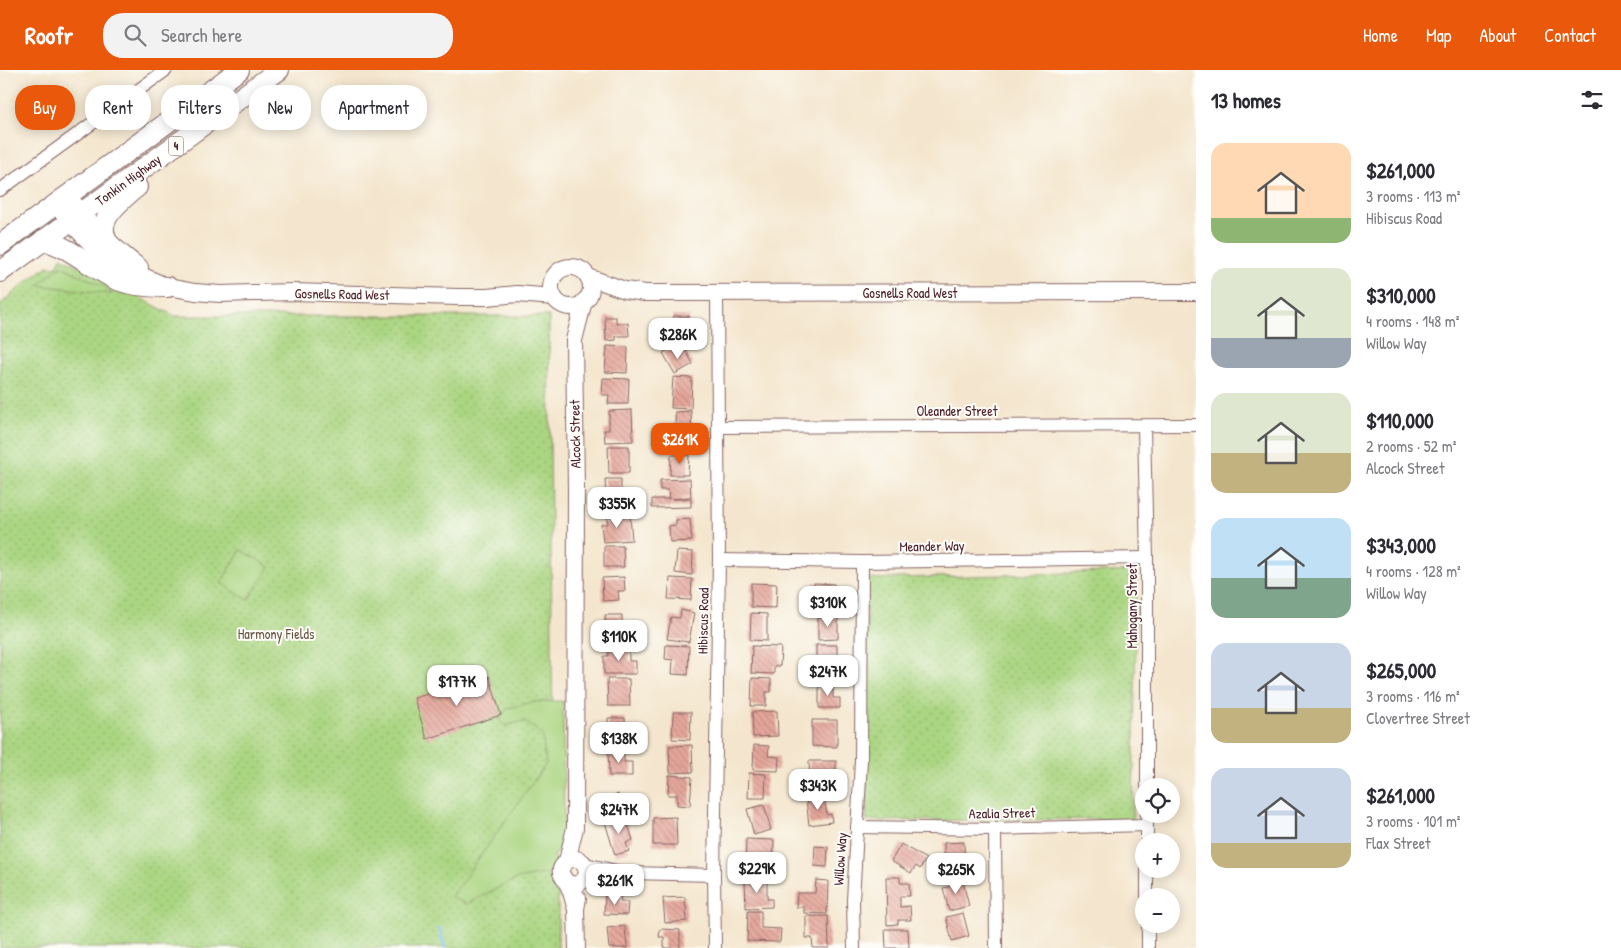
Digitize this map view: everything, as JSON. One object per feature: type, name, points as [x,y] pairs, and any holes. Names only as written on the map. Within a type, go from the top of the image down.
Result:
[{"type":"highway","name":"Tonkin Highway","points":[[0,245],[239,70]]},
{"type":"highway","name":"Tonkin Highway","points":[[0,272],[275,74]]},
{"type":"highway","points":[[106,239],[103,230],[105,221],[121,200],[228,120],[275,74]]},
{"type":"highway","points":[[43,240],[68,249],[115,279],[145,287],[168,287]]},
{"type":"main road","name":"Gosnells Road West","points":[[62,200],[76,218],[92,245],[114,263],[168,287],[195,292],[220,294],[293,292],[472,297],[517,294],[556,300],[569,307],[604,292],[625,290]]},
{"type":"main road","name":"Gosnells Road West","points":[[76,218],[168,287]]},
{"type":"main road","name":"Gosnells Road West","points":[[517,294],[554,276],[558,271],[571,267],[578,268],[588,277],[625,290],[645,293],[1196,292]]},
{"type":"main road","points":[[554,276],[551,287],[556,300]]},
{"type":"main road","points":[[586,300],[590,288],[588,277]]},
{"type":"main road","name":"Alcock Street","points":[[556,300],[574,340]]},
{"type":"main road","name":"Alcock Street","points":[[578,872],[575,828],[576,489],[574,340],[586,300]]},
{"type":"main road","points":[[577,948],[576,908],[578,872]]},
{"type":"street","points":[[0,190],[166,70]]},
{"type":"street","name":"Hibiscus Road","points":[[715,948],[714,875],[718,560],[717,294]]},
{"type":"street","name":"Mahogany Street","points":[[1144,426],[1147,558],[1147,778]]},
{"type":"street","name":"Oleander Street","points":[[718,427],[1196,426]]},
{"type":"street","name":"Meander Way","points":[[718,560],[862,562],[1147,558]]},
{"type":"street","name":"Willow Way","points":[[854,948],[853,900],[861,761],[862,562]]},
{"type":"street","name":"Azalia Street","points":[[858,827],[995,829],[1135,820]]},
{"type":"street","points":[[995,829],[996,948]]},
{"type":"street","points":[[578,872],[714,875]]},
{"type":"street","points":[[1148,933],[1148,948]]},
{"type":"green space","name":"Harmony Fields","points":[[61,257],[175,316],[549,316],[554,856],[561,871],[558,896],[558,948],[0,948],[0,305],[48,266],[57,266]]},
{"type":"green space","points":[[61,266],[105,287],[112,294],[38,285]]},
{"type":"green space","points":[[241,550],[270,567],[248,600],[221,583]]},
{"type":"green space","points":[[1137,571],[1133,819],[866,821],[869,717],[866,579]]},
{"type":"green space","points":[[563,701],[564,825],[557,853],[554,856],[561,871],[516,879],[466,904],[451,897],[546,764],[542,734],[524,721],[505,726],[499,720],[508,708],[533,702]]},
{"type":"building","points":[[673,316],[689,316],[689,339],[673,339]]},
{"type":"building","points":[[605,317],[616,317],[616,323],[628,323],[629,336],[616,336],[616,340],[606,341]]},
{"type":"building","points":[[607,346],[628,347],[627,373],[605,372]]},
{"type":"building","points":[[674,347],[678,353],[685,349],[693,364],[675,374],[663,353]]},
{"type":"building","points":[[673,377],[692,378],[691,409],[671,408]]},
{"type":"building","points":[[603,378],[629,379],[628,404],[608,404],[609,395],[602,395]]},
{"type":"building","points":[[632,410],[633,441],[605,442],[604,430],[609,430],[609,411]]},
{"type":"building","points":[[691,411],[692,440],[676,441],[675,412]]},
{"type":"building","points":[[608,446],[629,446],[629,473],[609,473]]},
{"type":"building","points":[[671,455],[689,455],[688,475],[670,475]]},
{"type":"building","points":[[605,479],[621,479],[621,502],[606,502]]},
{"type":"building","points":[[690,479],[691,497],[672,499],[691,499],[691,507],[652,508],[652,499],[669,499],[668,490],[660,490],[660,480]]},
{"type":"building","points":[[630,516],[632,540],[603,542],[601,524],[608,524],[607,517]]},
{"type":"building","points":[[690,519],[692,541],[670,542],[669,526],[676,525],[676,520]]},
{"type":"building","points":[[604,546],[623,546],[624,567],[604,567]]},
{"type":"building","points":[[677,551],[693,552],[692,575],[675,573]]},
{"type":"building","points":[[624,577],[625,591],[618,591],[619,600],[603,601],[602,578]]},
{"type":"building","points":[[670,578],[692,579],[691,600],[668,599]]},
{"type":"building","points":[[751,583],[777,584],[776,608],[751,607]]},
{"type":"building","points":[[814,583],[834,584],[834,599],[825,599],[825,608],[813,608]]},
{"type":"building","points":[[681,610],[694,613],[689,642],[667,639],[671,617],[680,618]]},
{"type":"building","points":[[751,613],[767,614],[767,641],[750,640]]},
{"type":"building","points":[[605,615],[622,615],[622,641],[606,641]]},
{"type":"building","points":[[838,617],[838,639],[818,640],[818,618]]},
{"type":"building","points":[[666,645],[689,646],[688,675],[672,674],[673,660],[665,659]]},
{"type":"building","points":[[816,645],[837,645],[837,673],[816,673]]},
{"type":"building","points":[[608,646],[629,647],[629,661],[636,661],[636,674],[604,674],[604,656],[608,656]]},
{"type":"building","points":[[752,646],[781,647],[780,666],[774,666],[774,674],[751,673]]},
{"type":"building","points":[[489,676],[501,715],[427,739],[414,698]]},
{"type":"building","points":[[752,678],[771,679],[771,692],[766,692],[766,706],[751,706]]},
{"type":"building","points":[[607,679],[629,679],[630,706],[608,706]]},
{"type":"building","points":[[819,683],[833,684],[833,698],[840,698],[840,708],[819,708]]},
{"type":"building","points":[[777,711],[778,736],[753,737],[752,712]]},
{"type":"building","points":[[673,712],[691,712],[690,740],[672,739]]},
{"type":"building","points":[[608,718],[625,718],[626,742],[608,742]]},
{"type":"building","points":[[812,720],[837,720],[837,747],[812,746]]},
{"type":"building","points":[[692,745],[693,772],[670,773],[669,746]]},
{"type":"building","points":[[754,745],[769,746],[768,756],[779,757],[778,771],[753,770]]},
{"type":"building","points":[[608,750],[624,750],[624,762],[632,762],[632,776],[609,776]]},
{"type":"building","points":[[809,761],[836,761],[836,777],[827,778],[828,788],[810,789]]},
{"type":"building","points":[[749,773],[766,774],[765,798],[748,798]]},
{"type":"building","points":[[669,775],[692,777],[690,806],[677,805],[677,795],[668,795]]},
{"type":"building","points":[[618,794],[620,799],[630,796],[634,808],[610,815],[605,798]]},
{"type":"building","points":[[824,797],[827,815],[831,814],[832,822],[809,825],[806,799]]},
{"type":"building","points":[[764,805],[771,830],[754,835],[747,809]]},
{"type":"building","points":[[625,816],[633,840],[626,843],[629,851],[615,855],[605,822]]},
{"type":"building","points":[[676,817],[677,845],[653,845],[653,818]]},
{"type":"building","points":[[746,839],[774,840],[773,870],[745,869]]},
{"type":"building","points":[[964,842],[965,875],[945,876],[944,843]]},
{"type":"building","points":[[901,844],[926,859],[920,869],[916,866],[911,873],[891,861]]},
{"type":"building","points":[[815,846],[828,847],[827,867],[814,866]]},
{"type":"building","points":[[886,877],[900,877],[900,883],[909,883],[910,896],[900,896],[900,907],[910,906],[911,920],[898,920],[898,924],[887,925]]},
{"type":"building","points":[[962,878],[969,906],[949,911],[943,888],[953,886],[951,881]]},
{"type":"building","points":[[767,879],[767,899],[772,899],[772,907],[746,908],[745,880]]},
{"type":"building","points":[[816,880],[828,881],[827,914],[804,913],[804,907],[796,907],[797,893],[815,893]]},
{"type":"building","points":[[605,895],[621,896],[620,902],[628,902],[627,915],[604,914]]},
{"type":"building","points":[[685,897],[687,921],[665,923],[663,898]]},
{"type":"building","points":[[748,911],[761,911],[761,928],[781,929],[780,942],[747,941]]},
{"type":"building","points":[[963,913],[969,936],[952,941],[946,917]]},
{"type":"building","points":[[806,916],[828,916],[829,948],[813,948],[812,938],[806,938]]},
{"type":"building","points":[[625,926],[627,948],[609,948],[607,928]]},
{"type":"building","points":[[660,929],[680,930],[680,948],[664,948],[664,937],[659,937]]},
{"type":"building","points":[[885,929],[908,929],[909,948],[886,948]]},
{"type":"waterway","points":[[439,928],[445,948]]}]
